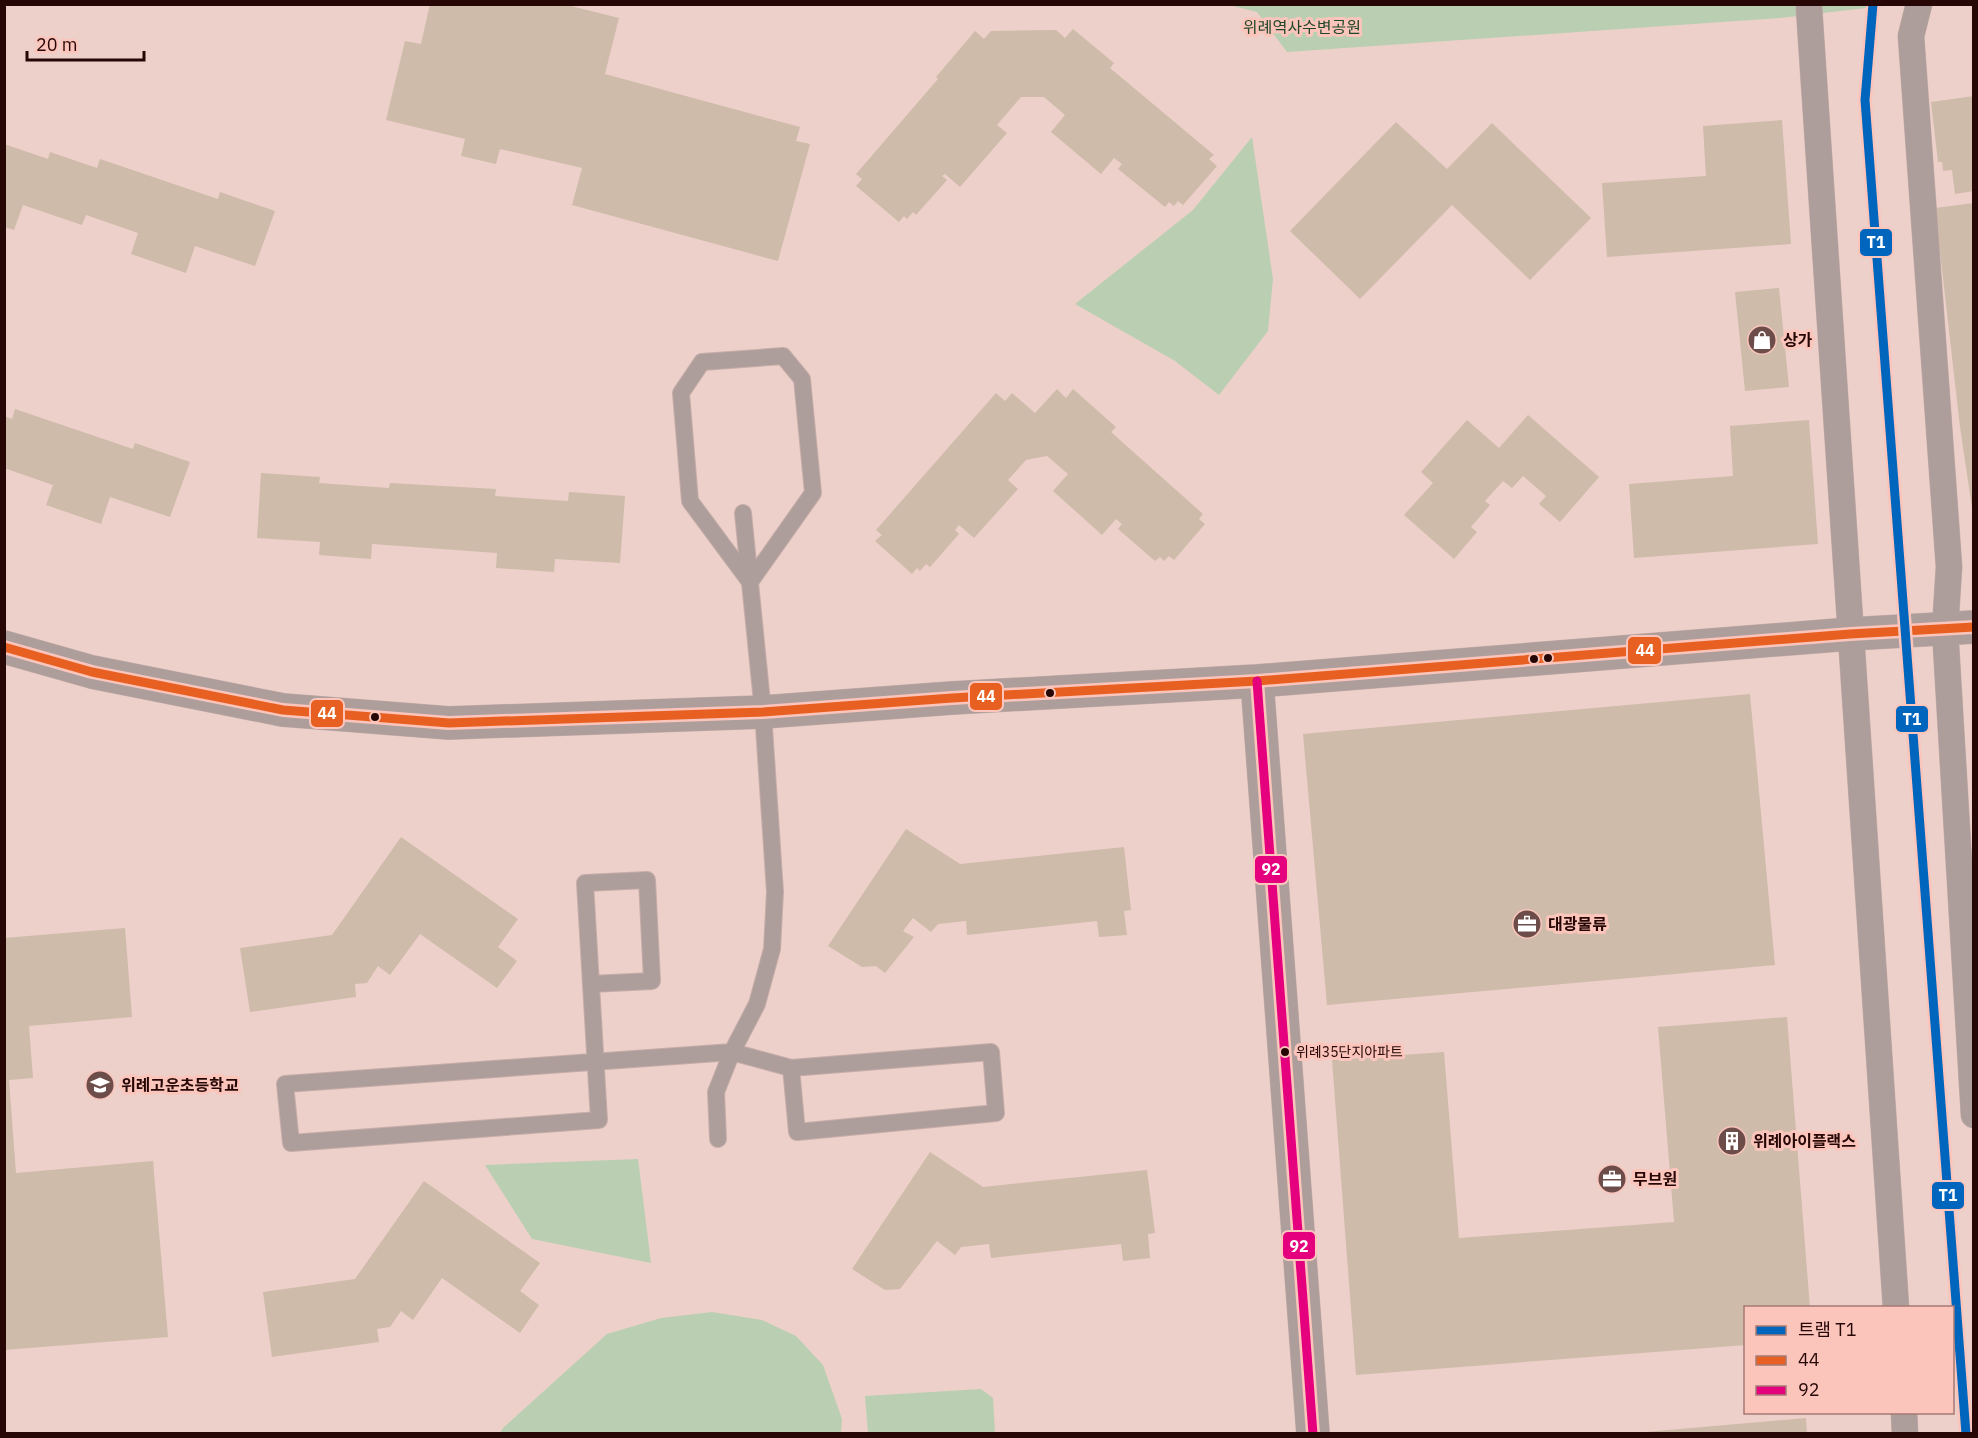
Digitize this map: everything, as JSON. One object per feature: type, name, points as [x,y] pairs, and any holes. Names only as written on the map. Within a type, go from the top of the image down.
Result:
[{"type":"street","points":[[1919,4],[1911,36],[1949,567],[1959,628],[1974,1115]]},
{"type":"street","points":[[1809,9],[1896,1306]]},
{"type":"street","points":[[4,647],[92,672],[283,710],[448,723],[763,712],[952,698],[1257,681],[1850,634],[1959,628]]},
{"type":"street","points":[[1257,681],[1313,1434]]},
{"type":"street","points":[[1904,1414],[1905,1434]]},
{"type":"lane","points":[[783,356],[802,379],[813,493],[750,582],[690,501],[681,393],[702,362],[783,356]]},
{"type":"lane","points":[[718,1139],[716,1092],[732,1052],[757,1004],[772,949],[775,892],[763,712],[742,513]]},
{"type":"lane","points":[[591,984],[652,981],[647,880],[585,883],[591,984],[596,1062],[599,1120],[291,1143],[285,1084],[596,1062],[732,1052],[791,1068],[991,1052],[996,1113],[797,1132],[791,1068]]},
{"type":"green space","name":"위례역사수변공원","points":[[1229,5],[1892,5],[1780,18],[1287,52],[1257,12]]},
{"type":"green space","points":[[1252,137],[1273,279],[1268,331],[1219,395],[1175,361],[1075,304],[1193,210]]},
{"type":"green space","points":[[638,1159],[651,1263],[532,1239],[485,1165]]},
{"type":"green space","points":[[712,1312],[762,1320],[796,1336],[823,1365],[842,1419],[841,1433],[500,1433],[607,1334],[661,1318]]},
{"type":"green space","points":[[981,1389],[993,1398],[995,1433],[868,1433],[865,1396]]},
{"type":"building","points":[[430,4],[563,4],[619,18],[605,74],[800,127],[796,141],[810,144],[778,261],[572,205],[582,168],[500,149],[496,164],[461,156],[465,139],[386,120],[405,41],[421,44]]},
{"type":"building","points":[[1073,29],[1114,63],[1110,68],[1214,155],[1209,159],[1217,166],[1183,205],[1178,201],[1174,206],[1169,202],[1165,207],[1118,169],[1122,164],[1114,158],[1101,174],[1051,132],[1065,115],[1044,97],[1021,97],[997,125],[1007,133],[960,187],[945,174],[942,176],[947,180],[916,215],[913,212],[907,219],[904,216],[899,222],[856,186],[862,179],[856,174],[938,79],[936,77],[975,31],[984,39],[991,31],[1056,30],[1065,38]]},
{"type":"building","points":[[1974,96],[1974,191],[1955,194],[1952,170],[1943,171],[1942,162],[1938,162],[1931,102]]},
{"type":"building","points":[[1782,120],[1791,244],[1607,257],[1602,183],[1706,176],[1703,126]]},
{"type":"building","points":[[1396,122],[1447,169],[1492,123],[1591,218],[1530,280],[1452,205],[1360,299],[1290,231]]},
{"type":"building","points":[[4,144],[48,159],[50,152],[97,168],[100,159],[218,199],[220,192],[275,211],[255,266],[195,246],[186,273],[131,254],[138,233],[86,215],[82,225],[23,205],[14,230],[4,227]]},
{"type":"building","points":[[1974,203],[1974,508],[1972,508],[1960,427],[1935,208]]},
{"type":"building","name":"상가","points":[[1779,288],[1789,387],[1745,391],[1735,292]]},
{"type":"building","points":[[1057,389],[1066,398],[1073,389],[1116,427],[1111,432],[1203,514],[1199,519],[1205,524],[1174,560],[1169,556],[1164,561],[1160,557],[1155,561],[1118,529],[1122,524],[1116,519],[1102,535],[1053,491],[1068,474],[1047,456],[1026,460],[1008,480],[1018,489],[974,538],[959,525],[955,530],[959,534],[930,567],[926,564],[920,571],[917,568],[912,574],[875,541],[882,535],[876,530],[996,393],[1005,401],[1012,393],[1035,413]]},
{"type":"building","points":[[15,409],[133,449],[135,443],[190,462],[170,517],[110,497],[101,524],[46,505],[53,485],[4,468],[4,416],[12,419]]},
{"type":"building","points":[[1528,415],[1599,477],[1560,522],[1539,504],[1546,496],[1523,476],[1512,488],[1503,481],[1485,501],[1490,505],[1471,527],[1477,532],[1454,559],[1404,515],[1433,483],[1421,472],[1467,420],[1499,448]]},
{"type":"building","points":[[1809,420],[1818,544],[1634,558],[1629,484],[1733,476],[1730,426]]},
{"type":"building","points":[[261,473],[320,477],[319,483],[389,488],[390,483],[496,489],[495,496],[568,501],[569,492],[625,496],[620,563],[555,559],[554,572],[496,568],[497,553],[372,544],[371,559],[319,555],[320,542],[257,538]]},
{"type":"building","points":[[1750,694],[1775,965],[1327,1005],[1303,734]]},
{"type":"building","points":[[906,829],[960,864],[1124,847],[1131,910],[1124,911],[1127,935],[1099,937],[1097,921],[967,935],[966,921],[938,924],[931,932],[913,918],[903,931],[914,937],[885,973],[876,966],[862,967],[828,946]]},
{"type":"building","points":[[401,837],[518,919],[498,947],[517,961],[497,988],[420,934],[390,975],[378,966],[367,983],[355,984],[356,997],[250,1012],[240,948],[332,935]]},
{"type":"building","points":[[125,928],[132,1017],[29,1026],[33,1078],[9,1080],[16,1173],[153,1161],[168,1337],[4,1350],[4,938]]},
{"type":"building","name":"위례아이플랙스","points":[[1787,1017],[1810,1306],[1744,1306],[1744,1345],[1356,1375],[1332,1060],[1444,1052],[1459,1238],[1674,1222],[1658,1027]]},
{"type":"building","points":[[930,1152],[983,1187],[1147,1170],[1155,1233],[1148,1234],[1150,1258],[1123,1261],[1121,1244],[991,1258],[989,1244],[961,1247],[955,1255],[937,1241],[900,1289],[885,1290],[852,1269]]},
{"type":"building","points":[[424,1181],[540,1263],[520,1291],[539,1305],[520,1333],[442,1278],[413,1320],[401,1311],[390,1327],[377,1329],[379,1342],[272,1357],[263,1292],[355,1279]]},
{"type":"building","points":[[1806,1418],[1807,1434],[1645,1434],[1645,1432]]},
{"type":"tram line","name":"T1","points":[[1873,4],[1865,100],[1966,1434]]},
{"type":"transit line","name":"44","points":[[4,647],[92,672],[283,710],[449,723],[763,712],[952,698],[1257,681],[1850,634],[1974,627]]},
{"type":"transit line","name":"92","points":[[1257,681],[1313,1434]]},
{"type":"place","name":"상가","points":[[1762,340]]},
{"type":"place","name":"대광물류","points":[[1527,924]]},
{"type":"place","name":"위례35단지아파트","points":[[1285,1052]]},
{"type":"place","name":"위례고운초등학교","points":[[100,1085]]},
{"type":"place","name":"위례아이플랙스","points":[[1732,1141]]},
{"type":"place","name":"무브원","points":[[1612,1179]]}]
